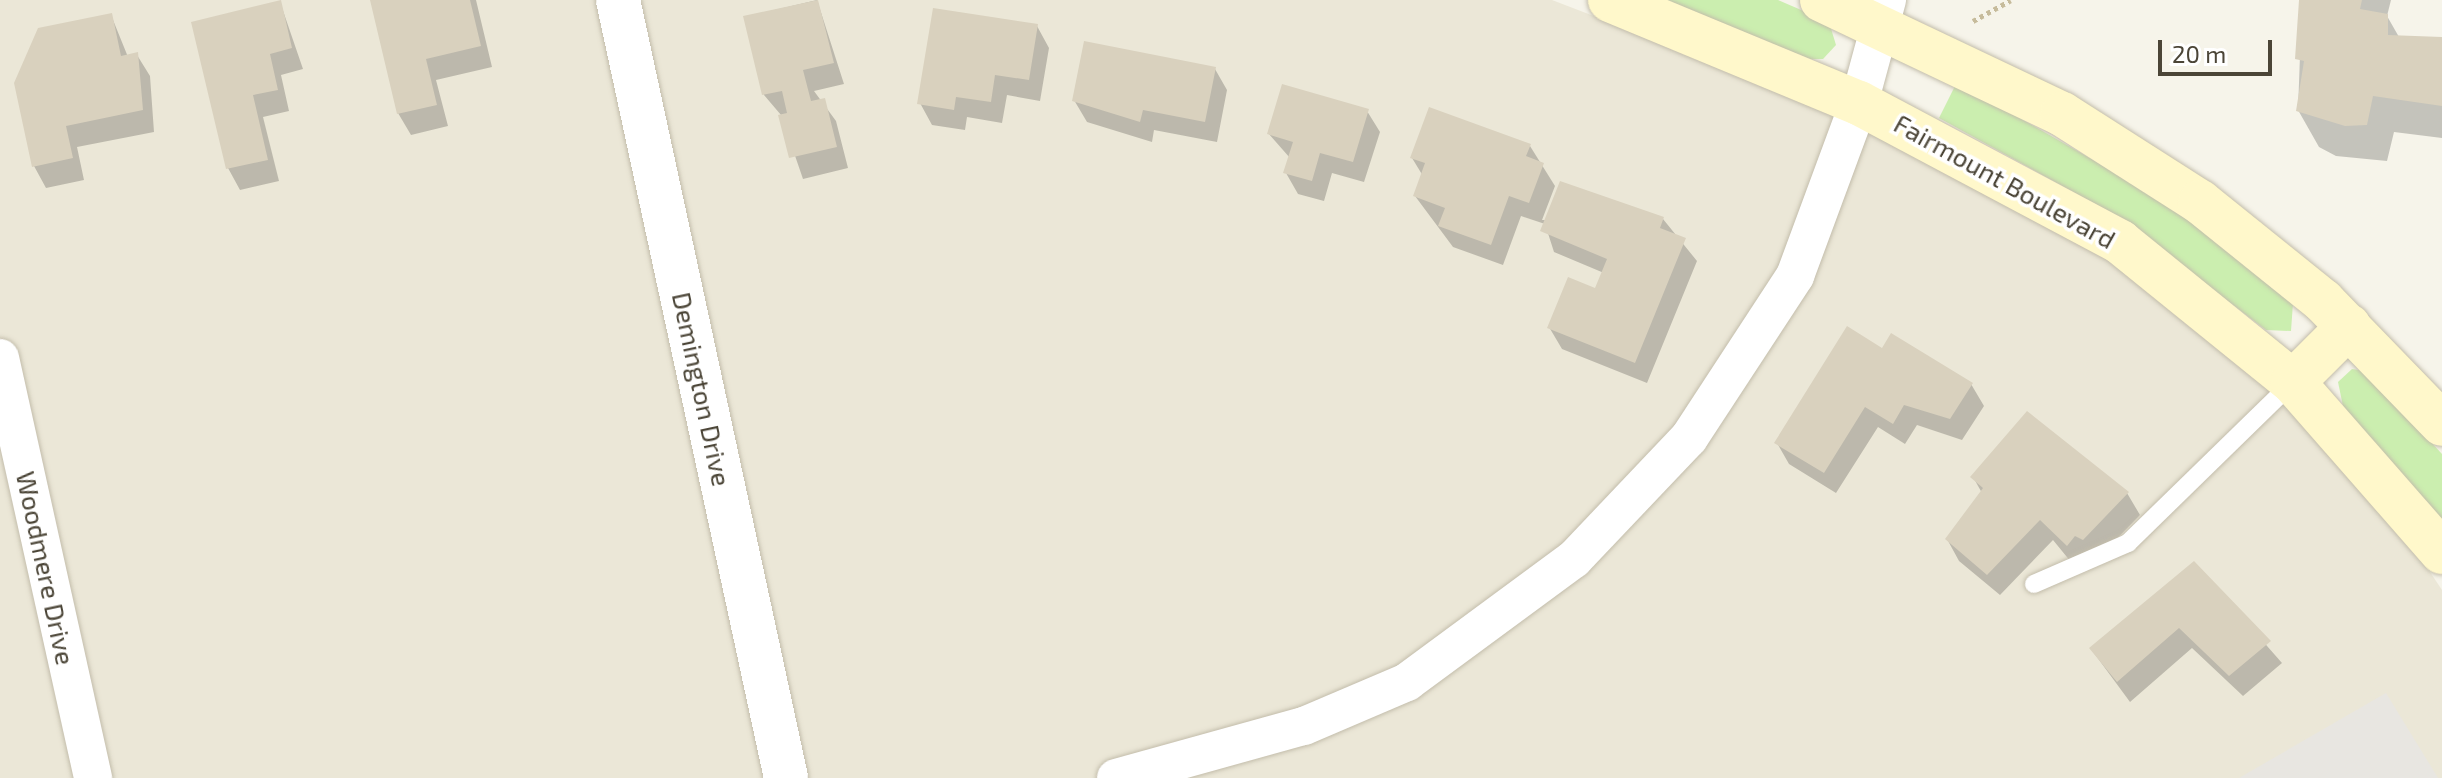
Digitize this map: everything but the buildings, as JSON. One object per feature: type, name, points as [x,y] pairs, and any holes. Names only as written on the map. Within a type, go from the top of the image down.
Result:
[{"type":"main road","name":"Fairmount Boulevard","points":[[1610,0],[1859,103],[2120,242],[2293,382],[2442,552]]},
{"type":"main road","points":[[1822,0],[1883,13],[2111,142],[2288,269],[2349,326],[2442,424]]},
{"type":"main road","points":[[2293,382],[2349,326]]},
{"type":"street","name":"Demington Drive","points":[[618,0],[786,778]]},
{"type":"street","points":[[1116,778],[1304,726],[1407,682],[1574,559],[1689,438],[1795,276],[1859,103],[1883,13]]},
{"type":"street","name":"Woodmere Drive","points":[[0,358],[93,778]]},
{"type":"lane","points":[[2034,584],[2128,543],[2293,382]]},
{"type":"path","points":[[1973,21],[2011,0]]},
{"type":"shaded area","points":[[0,0],[1552,0],[1797,94],[2077,235],[2251,366],[2404,533],[2442,590],[2442,778],[0,778]]},
{"type":"shaded area","points":[[2386,693],[2438,778],[2239,778]]},
{"type":"green space","points":[[1661,0],[1778,0],[1829,22],[1836,45],[1823,59],[1810,59]]},
{"type":"green space","points":[[1957,82],[2189,215],[2293,303],[2291,331],[2266,330],[2115,215],[1939,118]]},
{"type":"green space","points":[[2352,369],[2365,371],[2442,454],[2442,522],[2343,406],[2338,382]]}]
